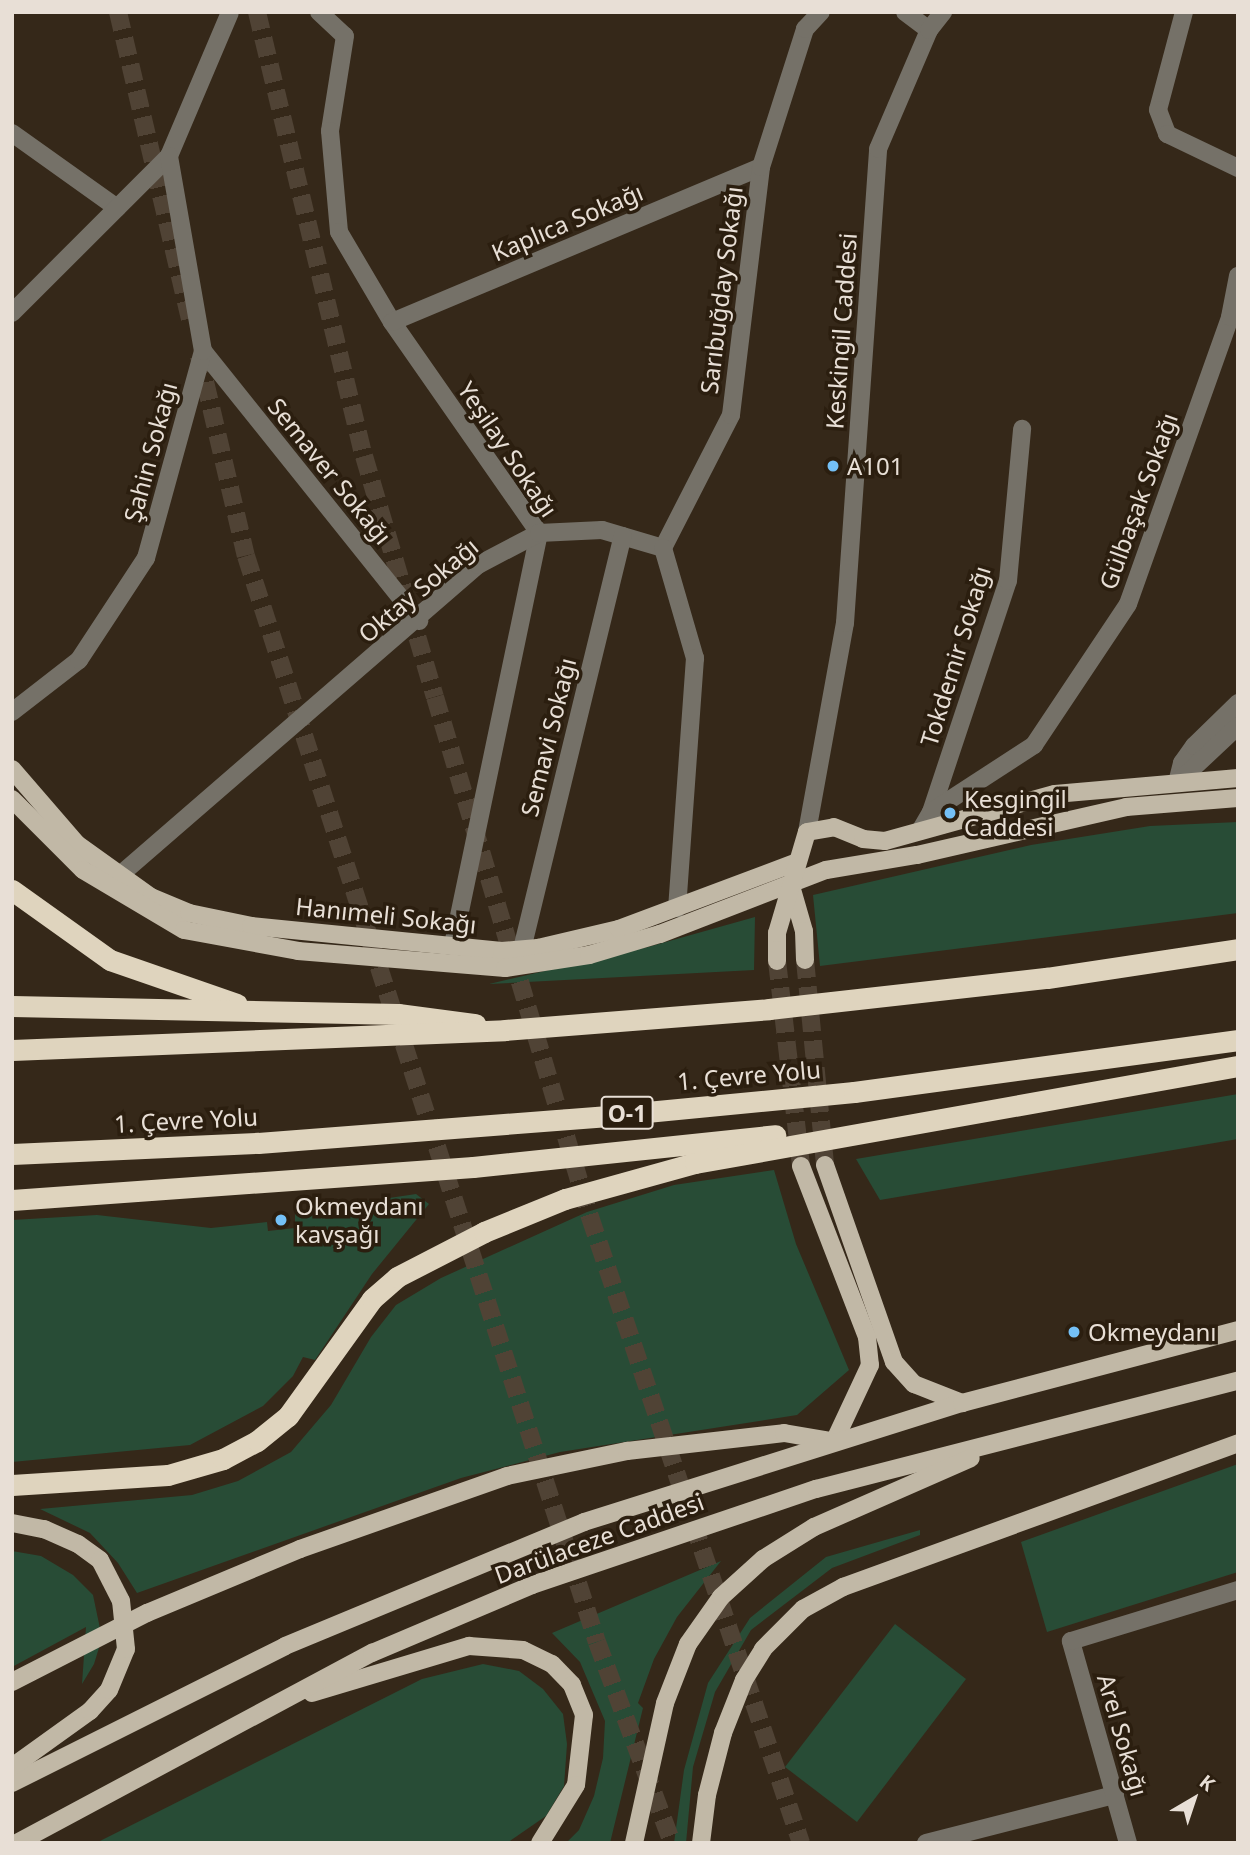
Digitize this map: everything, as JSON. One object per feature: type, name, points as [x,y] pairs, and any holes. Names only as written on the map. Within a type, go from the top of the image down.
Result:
[{"type":"highway","points":[[12,890],[110,960],[217,999],[263,1010]]},
{"type":"highway","points":[[12,1050],[505,1030],[769,1009],[1047,978],[1238,949]]},
{"type":"highway","points":[[12,1006],[398,1014],[505,1030]]},
{"type":"highway","name":"1. Çevre Yolu","points":[[12,1154],[258,1143],[605,1116],[854,1091],[1238,1040]]},
{"type":"highway","points":[[12,1485],[168,1475],[235,1453],[288,1416],[310,1391],[372,1299],[397,1277],[523,1214],[662,1171],[1238,1066]]},
{"type":"highway","points":[[12,1199],[473,1167],[916,1123]]},
{"type":"main road","name":"Hanımeli Sokağı","points":[[12,769],[77,844],[115,882],[184,930],[229,941],[450,965],[521,958],[619,929],[677,917],[792,886],[826,870],[917,855],[1126,807],[1238,798]]},
{"type":"main road","points":[[777,961],[776,933],[807,832],[834,827],[863,839],[884,841],[1055,794],[1238,778]]},
{"type":"main road","points":[[1174,802],[1177,783]]},
{"type":"main road","name":"Hanımeli Sokağı","points":[[12,799],[83,870],[189,913],[251,926],[453,946],[521,958]]},
{"type":"main road","name":"Hanımeli Sokağı","points":[[677,917],[797,862]]},
{"type":"main road","points":[[792,886],[804,931],[805,960]]},
{"type":"main road","points":[[450,965],[453,946]]},
{"type":"main road","points":[[12,1682],[147,1613],[300,1549],[507,1476],[627,1451],[784,1433],[835,1442],[870,1365],[867,1337],[801,1166]]},
{"type":"main road","points":[[824,1166],[894,1362],[914,1384],[962,1403]]},
{"type":"main road","name":"Darülaceze Caddesi","points":[[12,1783],[285,1646],[584,1522],[962,1403],[1238,1330]]},
{"type":"main road","name":"Darülaceze Caddesi","points":[[17,1843],[372,1653],[601,1560],[816,1489],[1238,1381]]},
{"type":"main road","points":[[634,1843],[669,1691],[688,1644],[722,1597],[764,1559],[814,1527],[1006,1441]]},
{"type":"main road","points":[[701,1843],[723,1733],[744,1680],[763,1649],[803,1609],[843,1587],[1238,1443]]},
{"type":"main road","points":[[12,1523],[44,1529],[78,1544],[100,1560],[121,1601],[127,1621],[125,1649],[109,1690],[90,1711],[12,1767]]},
{"type":"main road","points":[[291,1698],[469,1646],[523,1650],[552,1664],[572,1685],[584,1715],[576,1785],[540,1843]]},
{"type":"street","points":[[12,313],[169,156],[230,12]]},
{"type":"street","name":"Yeşilay Sokağı","points":[[319,12],[345,36],[330,131],[339,232],[392,322],[539,533],[453,946]]},
{"type":"street","name":"Sarıbuğday Sokağı","points":[[663,548],[731,415],[761,167],[805,29],[821,12]]},
{"type":"street","points":[[905,12],[929,30]]},
{"type":"street","name":"Keskingil Caddesi","points":[[807,832],[845,623],[878,149],[929,30],[943,12]]},
{"type":"street","points":[[1184,12],[1158,110],[1167,134],[1238,168]]},
{"type":"street","points":[[12,134],[117,208]]},
{"type":"street","name":"Şahin Sokağı","points":[[12,712],[79,660],[146,558],[203,351],[169,156]]},
{"type":"street","name":"Kaplıca Sokağı","points":[[392,322],[761,167]]},
{"type":"street","name":"Gülbaşak Sokağı","points":[[920,831],[931,812],[1034,745],[1128,604],[1230,317],[1238,276]]},
{"type":"street","name":"Semaver Sokağı","points":[[203,351],[419,621]]},
{"type":"street","name":"Tokdemir Sokağı","points":[[931,812],[1008,581],[1022,429]]},
{"type":"street","name":"Oktay Sokağı","points":[[115,882],[419,621],[478,565],[539,533],[602,530],[663,548]]},
{"type":"street","name":"Semavi Sokağı","points":[[521,958],[623,536]]},
{"type":"street","points":[[663,548],[695,658],[677,917]]},
{"type":"street","points":[[1177,783],[1182,763],[1194,746],[1238,703]]},
{"type":"street","points":[[1177,783],[1238,726]]},
{"type":"street","name":"Arel Sokağı","points":[[1128,1843],[1071,1641],[1238,1590]]},
{"type":"street","points":[[926,1843],[1115,1796]]},
{"type":"green space","points":[[1238,822],[1238,913],[820,966],[813,895],[1031,845],[1150,826]]},
{"type":"green space","points":[[755,917],[754,970],[489,984],[648,947]]},
{"type":"green space","points":[[1238,1094],[1238,1139],[880,1200],[856,1159]]},
{"type":"green space","points":[[774,1170],[796,1244],[849,1370],[797,1415],[560,1452],[461,1478],[137,1593],[118,1563],[90,1533],[40,1509],[192,1495],[238,1481],[291,1452],[331,1405],[371,1337],[396,1305],[441,1278],[587,1212],[674,1185]]},
{"type":"green space","points":[[416,1194],[429,1204],[372,1274],[315,1360],[303,1357],[293,1376],[263,1406],[190,1445],[12,1462],[12,1220],[97,1215],[211,1228],[267,1222],[268,1231],[295,1228],[295,1212]]},
{"type":"green space","points":[[1238,1464],[1238,1572],[1047,1632],[1021,1542]]},
{"type":"green space","points":[[920,1530],[920,1535],[832,1568],[751,1630],[715,1692],[693,1767],[686,1843],[674,1843],[684,1770],[708,1683],[750,1618],[826,1557]]},
{"type":"green space","points":[[12,1551],[41,1556],[73,1575],[93,1595],[102,1638],[94,1664],[82,1684],[86,1627],[12,1667]]},
{"type":"green space","points":[[721,1561],[677,1617],[654,1659],[638,1703],[643,1708],[610,1843],[566,1843],[579,1830],[594,1796],[603,1758],[605,1721],[580,1662],[552,1633]]},
{"type":"green space","points":[[895,1624],[966,1679],[857,1822],[785,1767]]},
{"type":"green space","points":[[483,1664],[519,1671],[543,1689],[563,1714],[567,1744],[564,1786],[546,1816],[507,1843],[96,1843],[422,1679]]},
{"type":"tunnel","points":[[118,12],[190,319]]},
{"type":"tunnel","points":[[257,12],[364,456],[435,697],[590,1217],[801,1843]]},
{"type":"tunnel","points":[[199,356],[246,556],[597,1642],[672,1843]]},
{"type":"tunnel","points":[[805,960],[825,1165]]},
{"type":"tunnel","points":[[777,961],[801,1166]]},
{"type":"place","name":"A101","points":[[833,466]]},
{"type":"place","name":"Kesgingil Caddesi","points":[[950,813]]},
{"type":"place","name":"Okmeydanı kavşağı","points":[[281,1220]]},
{"type":"place","name":"Okmeydanı","points":[[1074,1332]]}]
